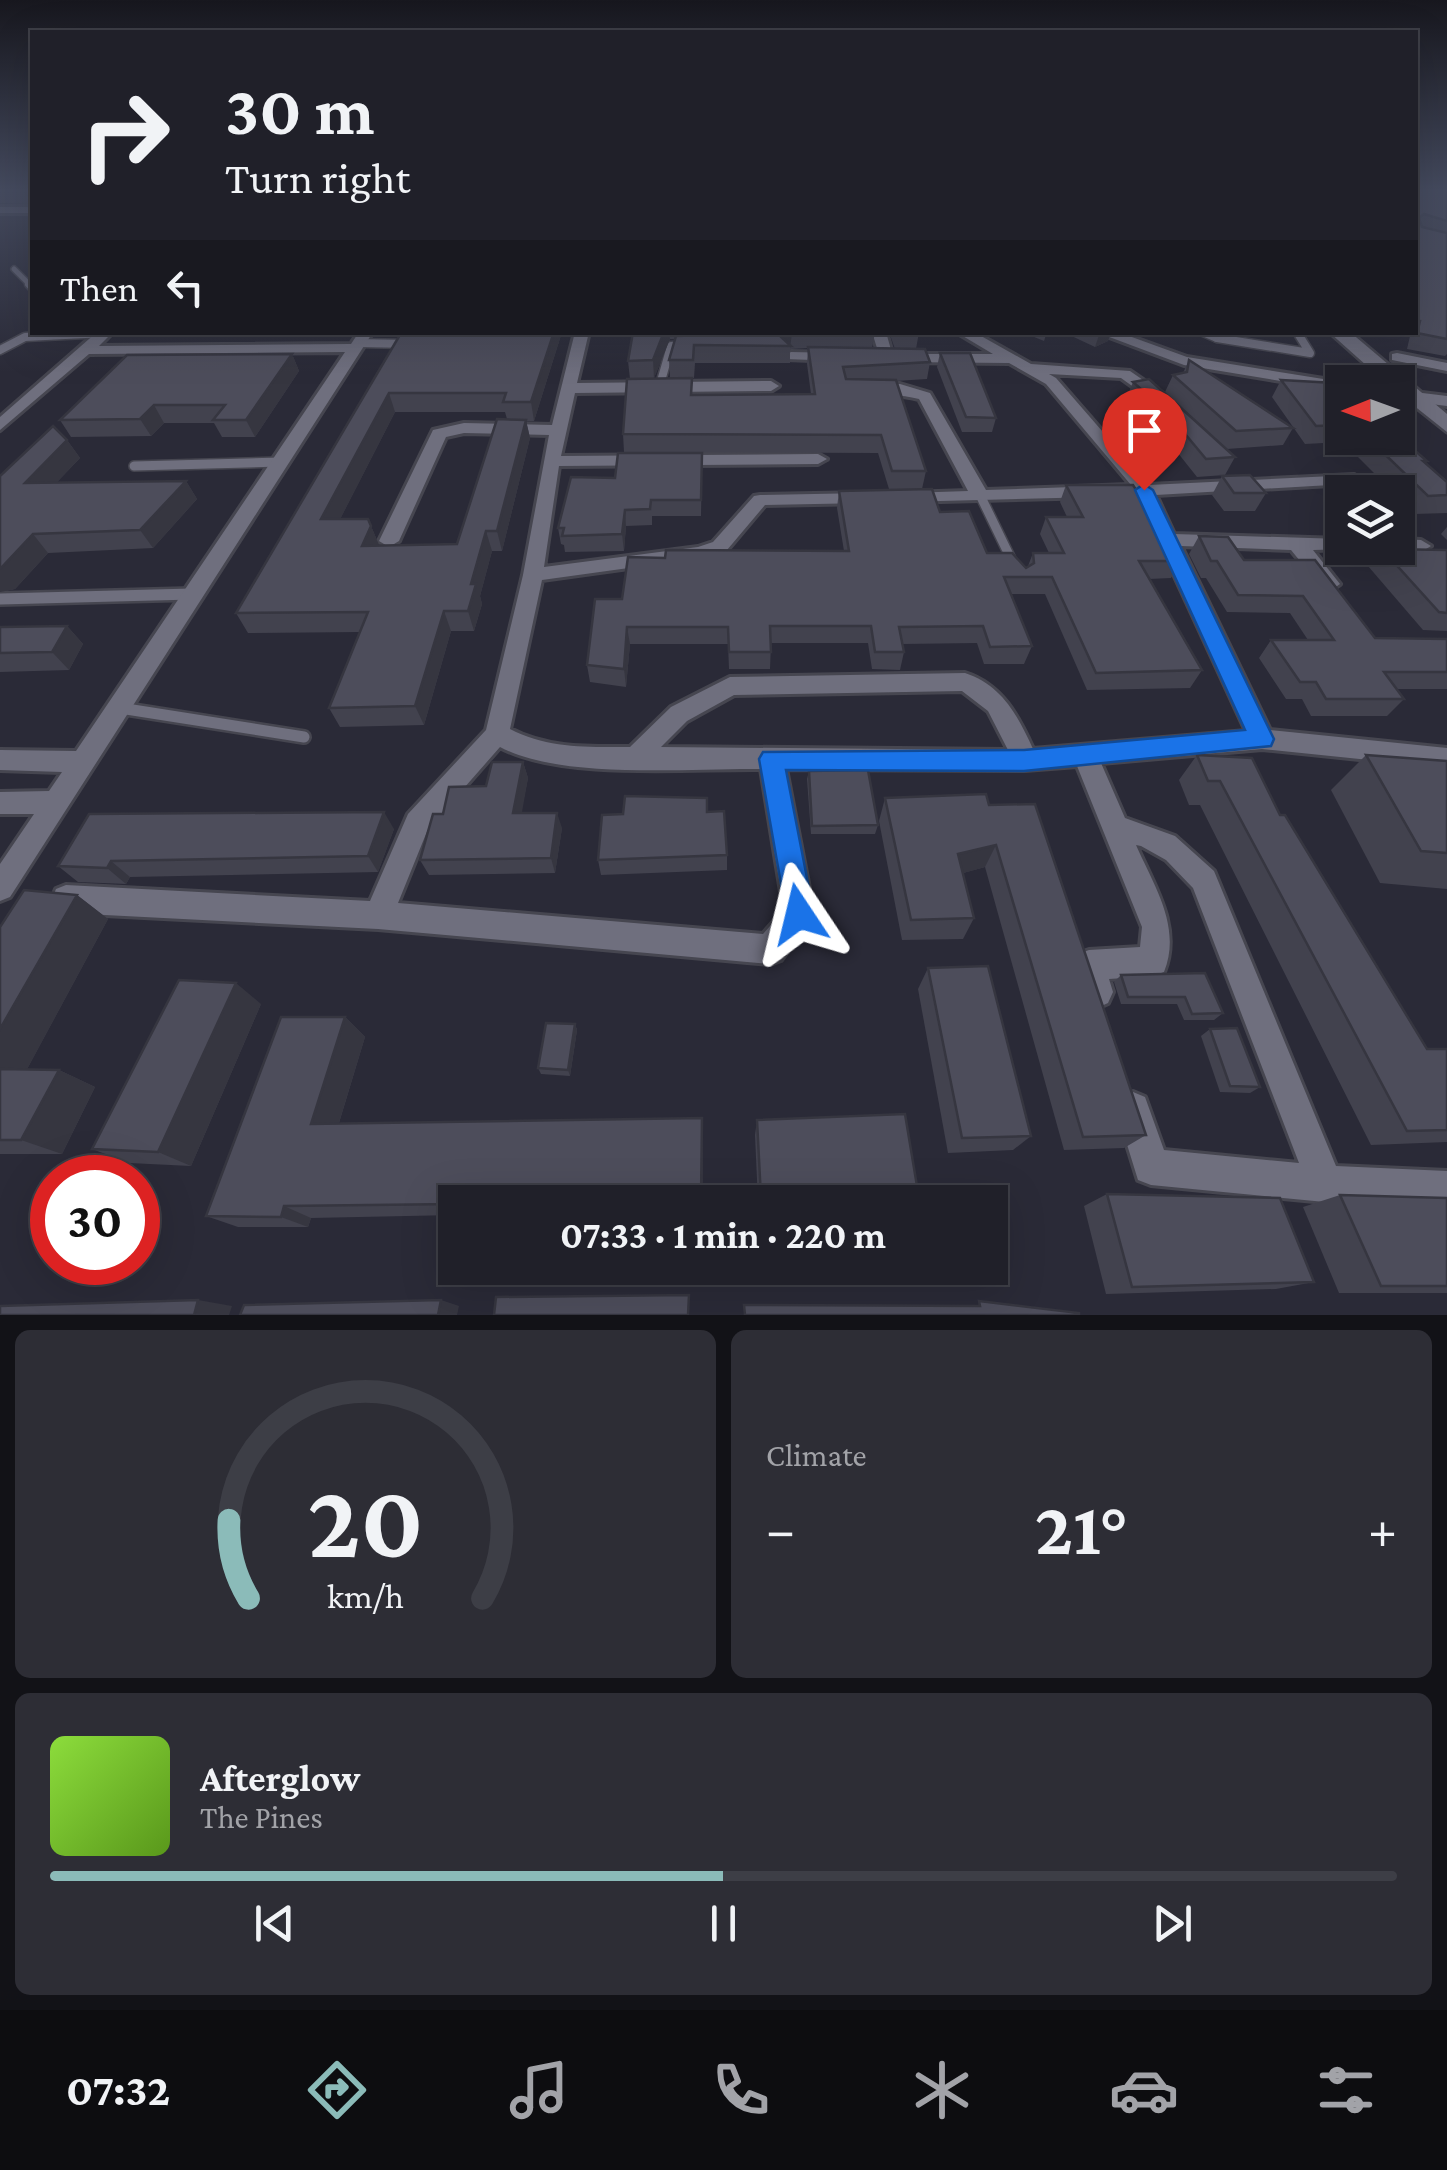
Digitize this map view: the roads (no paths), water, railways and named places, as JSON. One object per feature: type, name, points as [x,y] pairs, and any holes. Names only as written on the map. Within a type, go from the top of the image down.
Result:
[{"type":"main road","points":[[1341,335],[1374,365]]},
{"type":"main road","points":[[1368,335],[1447,400]]},
{"type":"main road","points":[[1415,402],[1447,424]]},
{"type":"street","points":[[0,425],[103,335]]},
{"type":"street","points":[[226,349],[239,335]]},
{"type":"street","points":[[378,916],[418,822],[497,734],[533,574],[551,462],[572,388],[581,335]]},
{"type":"street","points":[[879,335],[886,358]]},
{"type":"street","points":[[969,335],[1051,382],[1144,490],[1262,739]]},
{"type":"street","points":[[1111,335],[1184,361],[1325,384]]},
{"type":"street","points":[[86,350],[226,349],[360,341]]},
{"type":"street","points":[[0,888],[360,341]]},
{"type":"street","points":[[791,356],[848,357]]},
{"type":"street","points":[[1396,356],[1447,366]]},
{"type":"street","points":[[868,358],[1110,371],[1137,379],[1173,412]]},
{"type":"street","points":[[1137,379],[1184,361]]},
{"type":"street","points":[[572,388],[771,386]]},
{"type":"street","points":[[849,389],[900,389],[925,396],[982,497]]},
{"type":"street","points":[[1415,397],[1447,400]]},
{"type":"street","points":[[389,540],[439,433],[464,428],[560,430]]},
{"type":"street","points":[[551,462],[818,460]]},
{"type":"street","points":[[533,574],[701,554],[720,546],[760,500],[982,497],[1144,490],[1245,480],[1325,479]]},
{"type":"street","points":[[1168,540],[1325,545]]},
{"type":"street","points":[[1297,544],[1342,599]]},
{"type":"street","points":[[1415,546],[1420,546]]},
{"type":"street","points":[[638,755],[679,714],[730,686],[965,682],[985,690],[1006,715],[1024,760]]},
{"type":"street","points":[[497,734],[528,750],[572,756],[1024,760],[1262,739],[1447,758]]},
{"type":"street","points":[[1086,757],[1157,927],[1154,961],[1089,965]]},
{"type":"street","points":[[66,899],[378,916],[770,949],[799,914],[772,759]]},
{"type":"street","points":[[0,760],[83,762]]},
{"type":"street","points":[[0,803],[59,802]]},
{"type":"street","points":[[1116,828],[1150,834],[1182,852],[1204,880],[1325,1184]]},
{"type":"street","points":[[1077,932],[1106,1020]]},
{"type":"street","points":[[1122,1076],[1151,1168],[1325,1184],[1447,1189]]},
{"type":"lane","points":[[14,268],[30,285]]},
{"type":"lane","points":[[0,350],[25,337],[57,335]]},
{"type":"lane","points":[[1210,335],[1310,353],[1299,335]]},
{"type":"lane","points":[[1216,338],[1224,335]]},
{"type":"lane","points":[[360,341],[428,344]]},
{"type":"lane","points":[[659,388],[672,346],[701,345]]},
{"type":"lane","points":[[134,466],[280,462]]},
{"type":"lane","points":[[982,497],[1019,576]]},
{"type":"lane","points":[[0,599],[192,594]]},
{"type":"lane","points":[[120,708],[304,737]]}]
